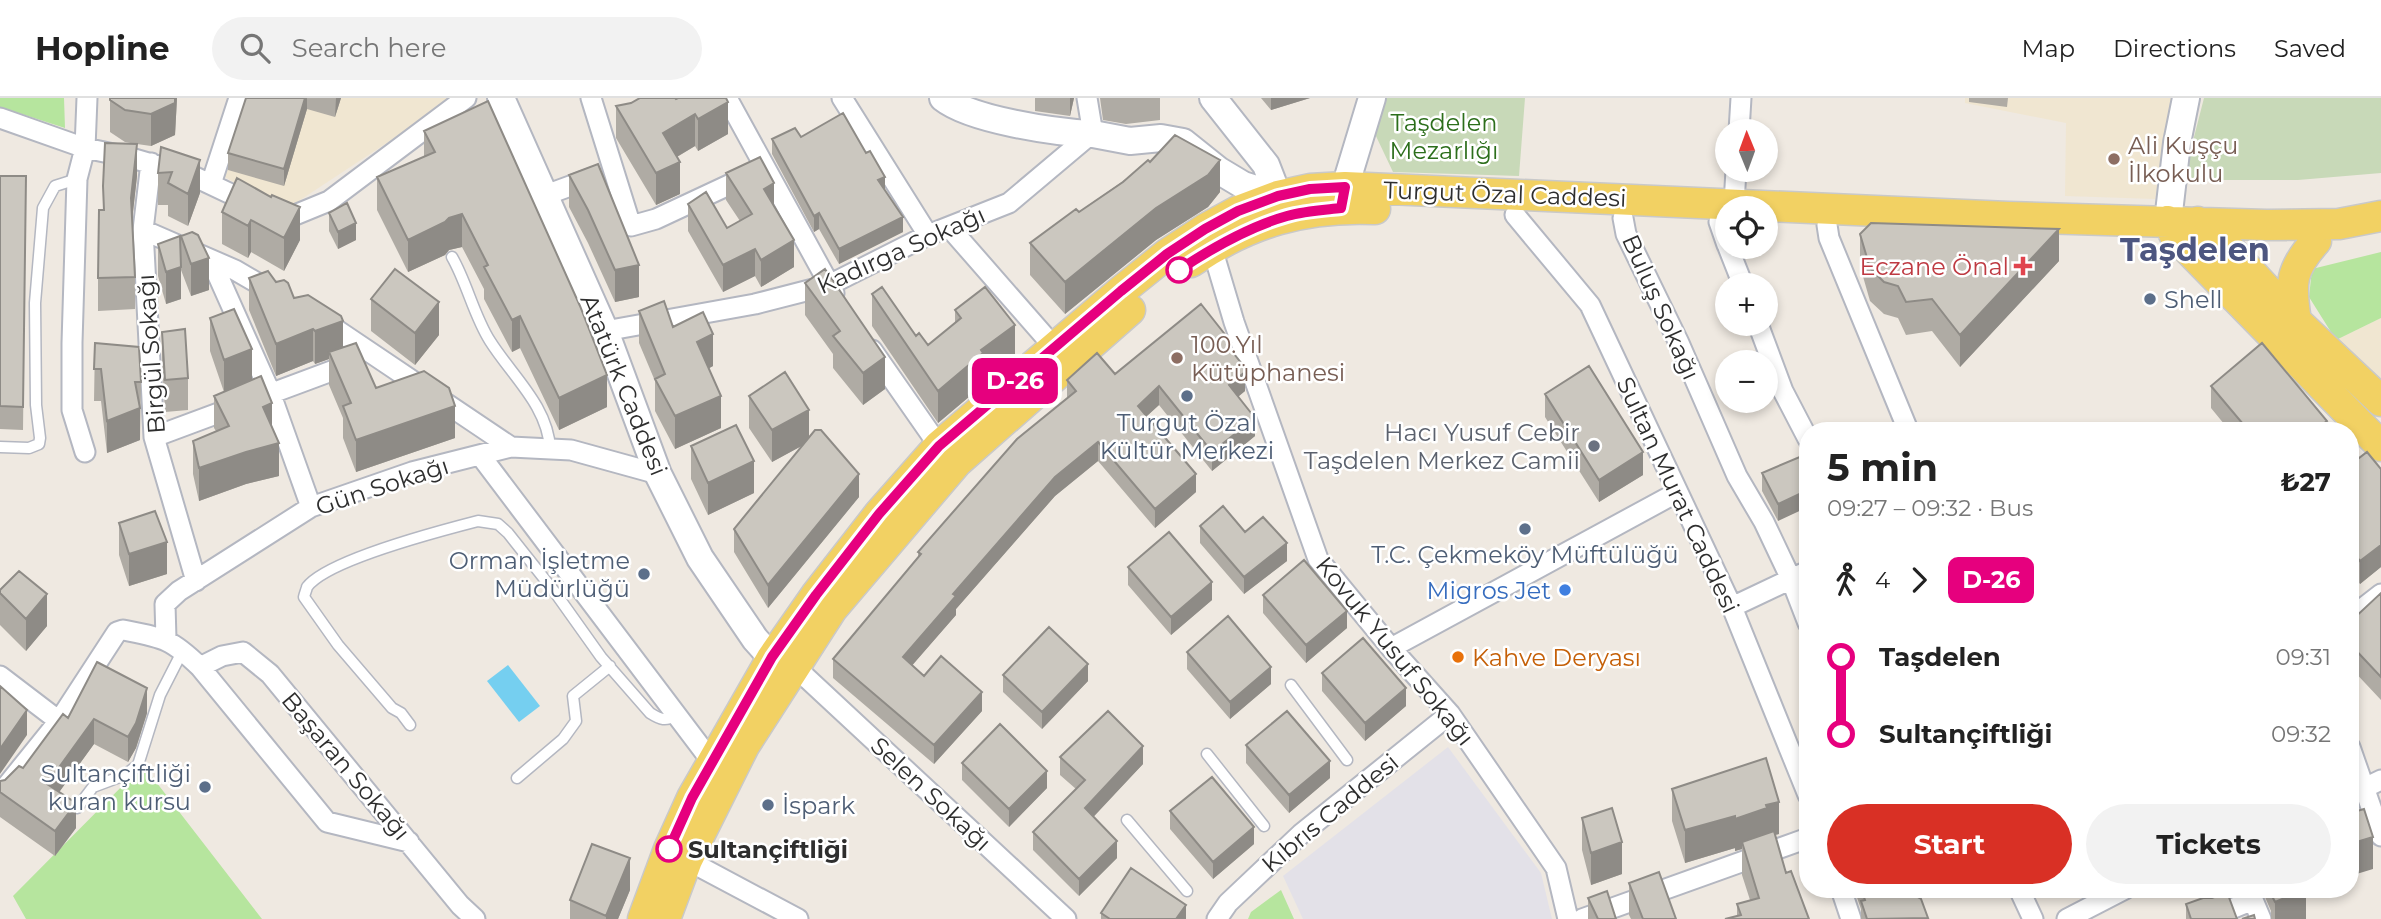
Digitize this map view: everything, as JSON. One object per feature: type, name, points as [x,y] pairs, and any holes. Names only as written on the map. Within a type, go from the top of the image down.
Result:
[{"type":"main road","name":"Turgut Özal Caddesi","points":[[643,919],[669,849],[712,762],[784,663],[957,462],[1158,262],[1195,235],[1238,211],[1343,198],[1467,194],[1715,226]]},
{"type":"main road","name":"Turgut Özal Caddesi","points":[[1343,198],[1515,215],[1623,218],[1715,227]]},
{"type":"main road","name":"Turgut Özal Caddesi","points":[[665,919],[687,860],[816,595],[879,514],[939,446],[1212,248],[1245,232],[1283,206]]},
{"type":"main road","name":"Turgut Özal Caddesi","points":[[1778,223],[2204,235],[2267,225],[2339,224],[2381,216]]},
{"type":"main road","name":"Turgut Özal Caddesi","points":[[1778,226],[2008,217],[2316,242],[2381,233]]},
{"type":"main road","points":[[2204,235],[2250,231],[2267,225]]},
{"type":"main road","points":[[2204,235],[2225,269],[2225,285]]},
{"type":"main road","points":[[2204,235],[2225,285],[2358,422]]},
{"type":"main road","points":[[2204,235],[2381,401]]},
{"type":"main road","points":[[2296,321],[2292,298],[2293,274],[2303,256],[2316,242]]},
{"type":"main road","points":[[2359,423],[2381,446]]},
{"type":"street","points":[[85,452],[72,410],[77,179],[85,148],[87,98]]},
{"type":"street","points":[[211,184],[239,98]]},
{"type":"street","points":[[0,118],[85,148],[152,163],[193,176],[271,213],[290,216],[329,201],[466,98]]},
{"type":"street","name":"Atatürk Caddesi","points":[[500,98],[605,331],[658,474],[700,558],[755,639],[784,663]]},
{"type":"street","points":[[591,98],[631,226],[656,219],[766,168]]},
{"type":"street","points":[[727,98],[843,306]]},
{"type":"street","points":[[842,98],[928,235]]},
{"type":"street","points":[[943,98],[952,105],[997,119],[1065,132],[1130,141],[1161,138],[1183,142],[1218,170],[1283,206]]},
{"type":"street","points":[[1087,98],[1092,134]]},
{"type":"street","points":[[1213,98],[1266,165],[1283,206]]},
{"type":"street","points":[[1343,198],[1372,98]]},
{"type":"street","points":[[1740,119],[1741,98]]},
{"type":"street","points":[[2186,98],[2177,143],[2204,235]]},
{"type":"street","points":[[599,129],[625,124]]},
{"type":"street","name":"Kadırga Sokağı","points":[[605,331],[755,304],[829,285],[928,235],[1009,203],[1092,134]]},
{"type":"street","name":"Birgül Sokağı","points":[[152,163],[143,230],[154,437],[196,581]]},
{"type":"street","points":[[544,196],[613,171]]},
{"type":"street","name":"Sultan Murat Caddesi","points":[[1515,215],[1590,305],[1676,493],[1732,607],[1799,773]]},
{"type":"street","name":"Buluş Sokağı","points":[[1623,218],[1626,234],[1679,343],[1737,477],[1763,522],[1799,574]]},
{"type":"street","points":[[1827,225],[1829,238],[1905,422]]},
{"type":"street","points":[[949,227],[1062,356]]},
{"type":"street","points":[[143,230],[235,270],[282,297]]},
{"type":"street","name":"Kovuk Yusuf Sokağı","points":[[1212,248],[1234,322],[1318,559],[1391,648],[1450,713],[1556,868],[1568,919]]},
{"type":"street","points":[[211,260],[270,393],[311,507]]},
{"type":"street","points":[[305,311],[510,447]]},
{"type":"street","points":[[1762,336],[1783,391],[1799,422]]},
{"type":"street","points":[[863,337],[939,446]]},
{"type":"street","points":[[154,437],[374,356]]},
{"type":"street","name":"Gün Sokağı","points":[[166,639],[165,604],[179,591],[311,507],[412,472],[510,447],[571,450],[658,474]]},
{"type":"street","points":[[480,455],[712,762]]},
{"type":"street","points":[[1391,648],[1676,493]]},
{"type":"street","points":[[1732,607],[1799,575]]},
{"type":"street","points":[[2359,611],[2381,594]]},
{"type":"street","points":[[0,794],[59,721],[117,632],[123,630],[166,639],[183,650],[200,667],[327,822],[409,842]]},
{"type":"street","name":"Başaran Sokağı","points":[[200,667],[222,656],[243,652],[270,674],[460,905],[475,919]]},
{"type":"street","name":"Selen Sokağı","points":[[784,663],[1066,919]]},
{"type":"street","points":[[0,676],[59,721]]},
{"type":"street","name":"Kıbrıs Caddesi","points":[[1217,919],[1228,903],[1301,834],[1450,713]]},
{"type":"street","points":[[2359,770],[2381,836]]},
{"type":"street","points":[[1582,919],[1799,841]]},
{"type":"street","points":[[687,860],[798,919]]},
{"type":"street","points":[[1844,898],[1851,919]]},
{"type":"street","points":[[2023,898],[2033,919]]},
{"type":"street","points":[[2067,919],[2093,898]]},
{"type":"street","points":[[2207,919],[2246,898]]},
{"type":"street","points":[[2253,898],[2261,919]]},
{"type":"lane","points":[[0,447],[29,448],[39,444],[35,303],[43,208],[55,186],[77,179]]},
{"type":"lane","points":[[452,257],[489,339],[509,369],[529,392],[546,424],[550,449]]},
{"type":"lane","points":[[410,725],[338,645],[304,597],[307,587],[356,558],[478,521],[498,524],[508,533],[610,666],[650,713],[660,720],[677,716]]},
{"type":"lane","points":[[77,808],[93,787],[125,775],[138,765],[160,695],[183,650]]},
{"type":"lane","points":[[517,778],[563,738],[576,721],[573,696],[610,666]]},
{"type":"lane","points":[[1291,685],[1347,760]]},
{"type":"lane","points":[[1207,754],[1264,826]]},
{"type":"lane","points":[[1127,820],[1186,891]]},
{"type":"shaded area","points":[[240,98],[455,98],[282,212],[217,172]]},
{"type":"shaded area","name":"Ali Kuşçu İlkokulu","points":[[1965,98],[2172,98],[2155,199],[2065,196],[2066,123],[1965,103]]},
{"type":"shaded area","points":[[2381,318],[2381,385],[2336,340]]},
{"type":"shaded area","points":[[1448,747],[1541,873],[1552,919],[1303,919],[1283,876]]},
{"type":"green space","points":[[0,98],[64,98],[65,128],[0,107]]},
{"type":"green space","name":"Taşdelen Mezarlığı","points":[[1382,98],[1525,98],[1519,176],[1393,172],[1375,134]]},
{"type":"green space","points":[[2204,98],[2381,98],[2381,173],[2298,180],[2183,180]]},
{"type":"green space","points":[[2381,252],[2381,318],[2336,340],[2309,297],[2312,269]]},
{"type":"green space","points":[[143,765],[262,919],[26,919],[13,896]]},
{"type":"green space","points":[[1281,890],[1294,919],[1248,919],[1251,912]]},
{"type":"water","points":[[508,665],[540,706],[519,722],[487,681]]},
{"type":"building","points":[[110,98],[175,98],[175,103],[151,114],[125,110]]},
{"type":"building","points":[[246,98],[305,98],[284,169],[228,153]]},
{"type":"building","points":[[640,98],[726,98],[728,102],[698,119],[695,114],[663,133],[680,162],[656,173],[616,106]]},
{"type":"building","points":[[488,101],[580,306],[607,375],[559,398],[520,316],[512,320],[484,267],[488,265],[462,214],[408,240],[377,177],[435,152],[424,131]]},
{"type":"building","points":[[843,113],[866,153],[870,151],[885,177],[878,180],[903,217],[839,249],[819,213],[814,216],[772,139],[795,128],[801,137]]},
{"type":"building","points":[[1175,135],[1220,160],[1208,175],[1156,208],[1065,282],[1030,243],[1076,209],[1079,212],[1123,182],[1148,160],[1150,162]]},
{"type":"building","points":[[105,143],[137,144],[131,198],[135,277],[98,278],[99,210],[104,210]]},
{"type":"building","points":[[161,147],[200,160],[188,194],[168,183],[172,172],[158,173]]},
{"type":"building","points":[[760,157],[774,183],[764,189],[794,240],[761,260],[755,249],[723,265],[688,204],[706,192],[727,228],[752,214],[726,173]]},
{"type":"building","points":[[598,164],[639,265],[615,270],[569,175]]},
{"type":"building","points":[[0,176],[26,176],[23,407],[0,406]]},
{"type":"building","points":[[237,178],[271,197],[272,195],[300,207],[284,238],[251,220],[248,226],[222,212]]},
{"type":"building","points":[[347,203],[356,223],[338,232],[329,213]]},
{"type":"building","points":[[1871,223],[2059,229],[1960,335],[1932,299],[1906,302],[1898,286],[1884,282],[1870,268],[1860,234]]},
{"type":"building","points":[[192,232],[198,235],[209,258],[191,264],[181,236]]},
{"type":"building","points":[[180,236],[181,267],[166,272],[158,244]]},
{"type":"building","points":[[395,269],[439,302],[415,333],[371,299]]},
{"type":"building","points":[[825,269],[885,357],[863,373],[833,336],[840,331],[805,283]]},
{"type":"building","points":[[268,271],[276,282],[284,280],[288,283],[294,298],[308,295],[341,316],[343,321],[315,331],[313,329],[276,344],[249,278]]},
{"type":"building","points":[[882,287],[916,336],[919,333],[928,345],[961,318],[955,310],[985,287],[1015,325],[981,350],[983,353],[938,391],[872,294]]},
{"type":"building","points":[[664,301],[673,327],[703,312],[713,334],[697,342],[721,396],[675,416],[655,379],[665,374],[639,311]]},
{"type":"building","points":[[1201,304],[1231,342],[1227,345],[1242,364],[1245,372],[1229,385],[1255,418],[1212,452],[1159,386],[1138,406],[1196,474],[1155,509],[1098,442],[1055,477],[953,594],[956,596],[903,657],[924,676],[941,656],[982,692],[934,745],[833,659],[921,554],[918,552],[1017,439],[1076,391],[1067,380],[1097,353],[1115,374]]},
{"type":"building","points":[[234,309],[252,349],[224,360],[210,318]]},
{"type":"building","points":[[185,329],[188,378],[165,380],[162,332]]},
{"type":"building","points":[[95,343],[139,347],[141,382],[135,382],[140,408],[107,421],[101,369],[94,369]]},
{"type":"building","points":[[356,343],[376,388],[424,371],[449,388],[455,406],[356,440],[343,406],[351,403],[329,352]]},
{"type":"building","points":[[2262,343],[2327,421],[2241,422],[2211,386]]},
{"type":"building","name":"Hacı Yusuf Cebir Taşdelen Merkez Camii","points":[[1589,366],[1643,452],[1599,480],[1545,394]]},
{"type":"building","points":[[785,372],[809,410],[772,430],[749,396]]},
{"type":"building","points":[[261,376],[272,403],[263,407],[279,443],[199,468],[193,441],[229,426],[214,396]]},
{"type":"building","points":[[736,425],[754,461],[708,483],[691,446]]},
{"type":"building","points":[[815,430],[821,430],[859,474],[768,585],[734,529]]},
{"type":"building","points":[[2367,452],[2381,469],[2381,545],[2360,561],[2359,560],[2359,458]]},
{"type":"building","points":[[1799,457],[1799,494],[1778,504],[1762,473]]},
{"type":"building","points":[[1223,506],[1245,532],[1263,517],[1287,543],[1244,577],[1200,526]]},
{"type":"building","points":[[155,511],[167,542],[129,554],[119,523]]},
{"type":"building","points":[[1169,532],[1212,582],[1171,617],[1128,567]]},
{"type":"building","points":[[1304,560],[1347,611],[1306,645],[1263,595]]},
{"type":"building","points":[[19,571],[47,594],[26,619],[0,593]]},
{"type":"building","points":[[2381,593],[2381,677],[2359,654],[2359,614]]},
{"type":"building","points":[[1228,616],[1271,667],[1230,702],[1187,652]]},
{"type":"building","points":[[1049,627],[1088,664],[1042,712],[1003,675]]},
{"type":"building","points":[[1363,638],[1406,688],[1365,723],[1322,673]]},
{"type":"building","points":[[97,662],[147,688],[136,723],[128,737],[94,719],[47,784],[76,803],[55,831],[0,792],[0,781],[5,780],[19,766],[23,768],[63,714],[68,718]]},
{"type":"building","points":[[0,686],[27,710],[0,749]]},
{"type":"building","points":[[1108,711],[1143,746],[1085,808],[1117,841],[1079,879],[1033,832],[1085,780],[1060,757]]},
{"type":"building","points":[[1287,711],[1330,761],[1289,795],[1246,745]]},
{"type":"building","points":[[1000,724],[1047,771],[1009,809],[962,763]]},
{"type":"building","points":[[1766,758],[1779,802],[1735,819],[1735,816],[1685,830],[1672,789]]},
{"type":"building","points":[[1212,777],[1254,827],[1213,862],[1170,811]]},
{"type":"building","points":[[1612,808],[1622,842],[1591,853],[1582,818]]},
{"type":"building","points":[[2364,809],[2373,837],[2359,841],[2359,810]]},
{"type":"building","points":[[1774,831],[1786,873],[1791,871],[1809,919],[1725,919],[1741,915],[1737,904],[1759,898],[1742,842]]},
{"type":"building","points":[[592,844],[630,858],[606,916],[570,900]]},
{"type":"building","points":[[1131,868],[1186,905],[1176,919],[1110,919],[1101,913]]},
{"type":"building","points":[[1659,872],[1676,919],[1643,919],[1629,883]]},
{"type":"building","points":[[1607,891],[1616,919],[1598,919],[1588,898]]},
{"type":"building","points":[[1864,898],[1919,898],[1928,918],[1867,919],[1861,901]]},
{"type":"building","points":[[2203,898],[2229,898],[2237,919],[2191,919],[2186,904]]},
{"type":"bus line","name":"D-26","points":[[669,849],[692,798],[772,657],[879,514],[939,446],[1121,291],[1167,254],[1205,229],[1238,211],[1278,196],[1310,189],[1345,187],[1341,208],[1287,216],[1245,232],[1212,248],[1179,270]]},
{"type":"place","name":"Ali Kuşçu İlkokulu","points":[[2114,159]]},
{"type":"place","name":"Eczane Önal","points":[[2023,266]]},
{"type":"place","name":"Shell","points":[[2150,299]]},
{"type":"place","name":"100.Yıl Kütüphanesi","points":[[1177,358]]},
{"type":"place","name":"Turgut Özal Kültür Merkezi","points":[[1187,396]]},
{"type":"place","name":"Hacı Yusuf Cebir Taşdelen Merkez Camii","points":[[1594,446]]},
{"type":"place","name":"T.C. Çekmeköy Müftülüğü","points":[[1525,529]]},
{"type":"place","name":"Orman İşletme Müdürlüğü","points":[[644,574]]},
{"type":"place","name":"Migros Jet","points":[[1565,590]]},
{"type":"place","name":"Kahve Deryası","points":[[1458,657]]},
{"type":"place","name":"Sultançiftliği kuran kursu","points":[[205,787]]},
{"type":"place","name":"İspark","points":[[768,805]]},
{"type":"place","name":"Sultançiftliği","points":[[669,849]]},
{"type":"district","name":"Taşdelen","points":[[2195,249]]}]
